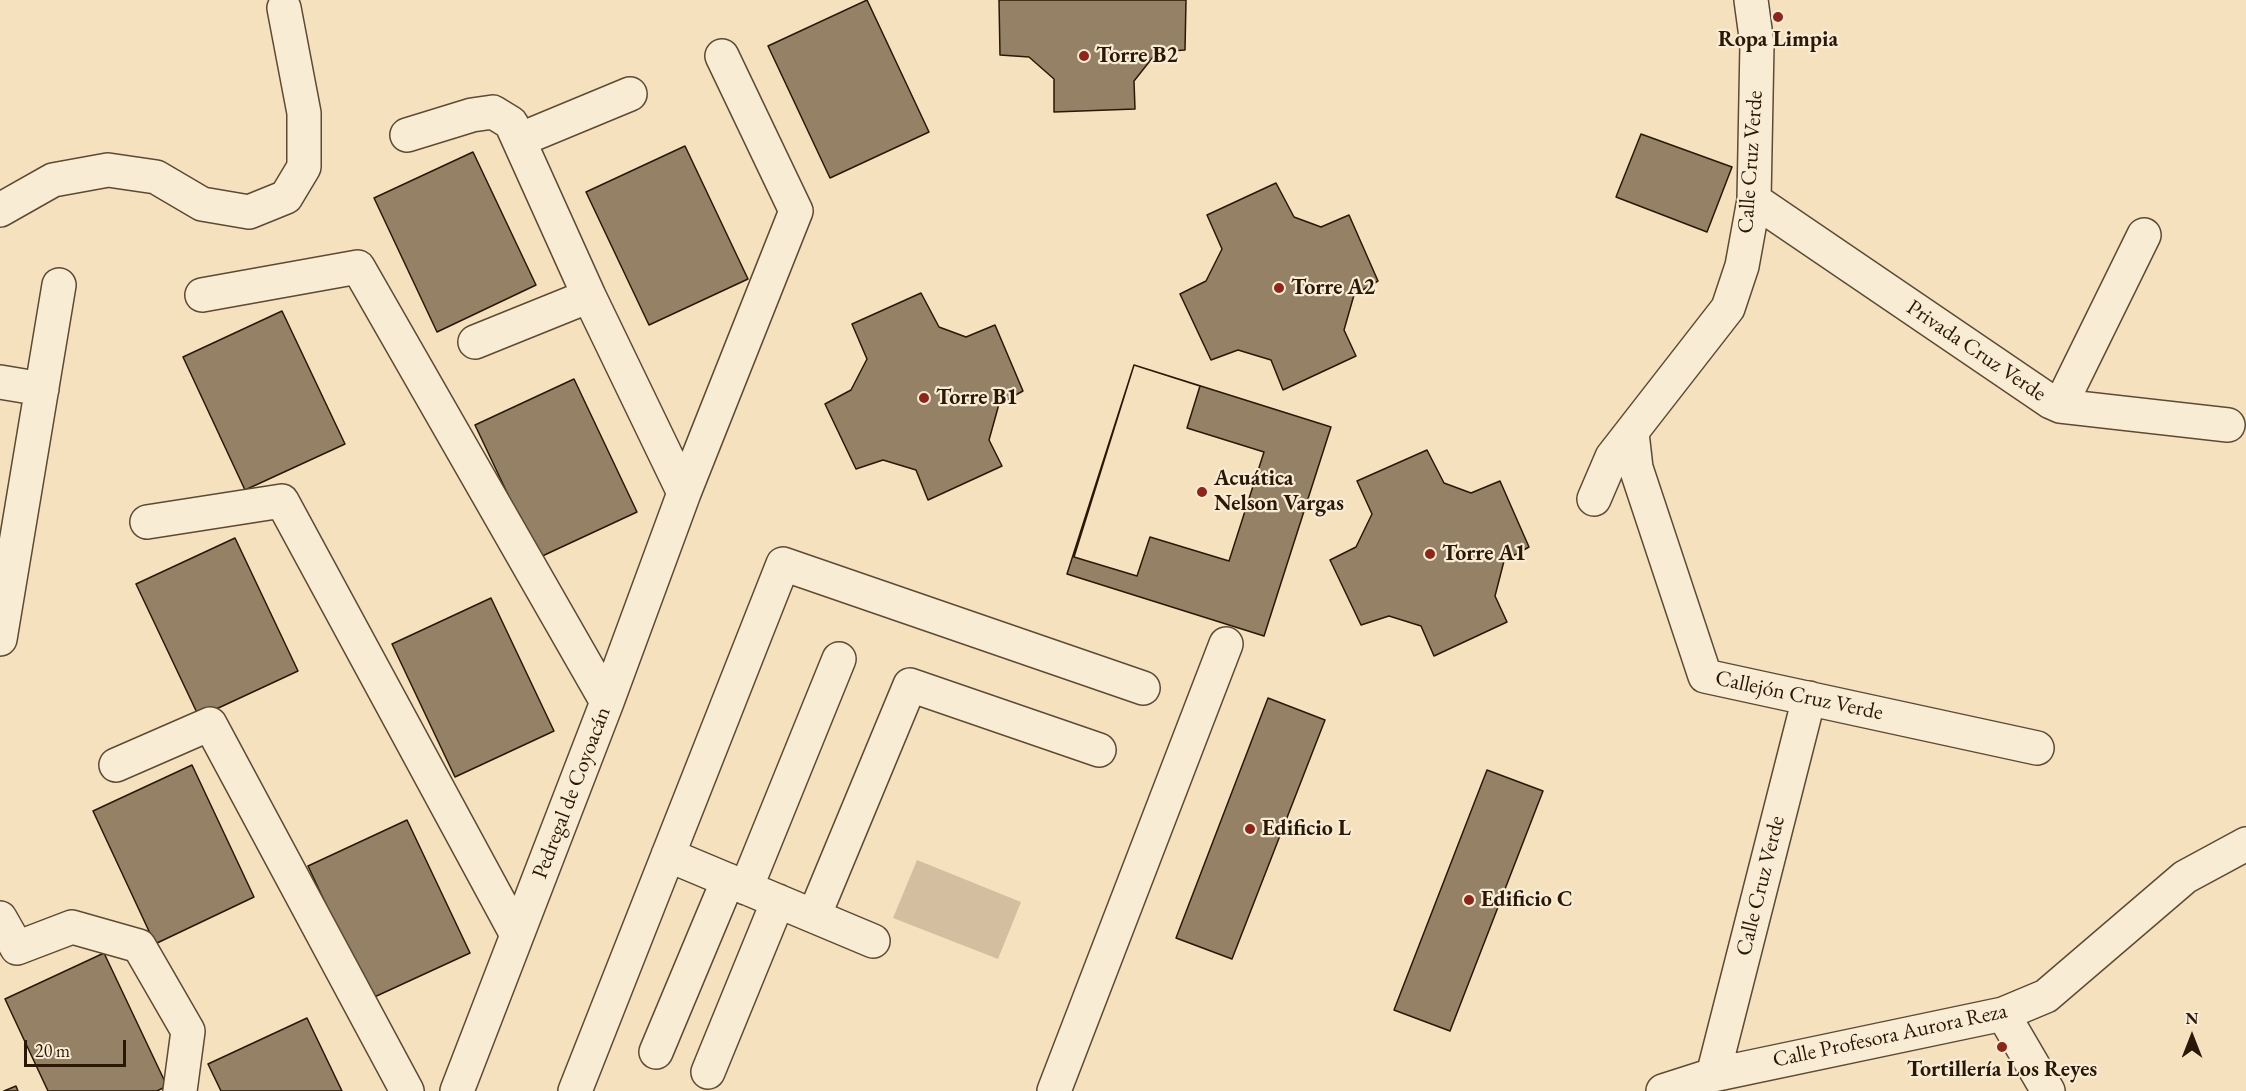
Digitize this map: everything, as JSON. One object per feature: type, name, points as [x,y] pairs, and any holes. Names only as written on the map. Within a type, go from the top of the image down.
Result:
[{"type":"street","name":"Calle Cruz Verde","points":[[1601,503],[1622,445],[1728,308],[1742,266],[1754,200],[1757,45],[1751,0]]},
{"type":"street","points":[[0,210],[54,180],[108,170],[156,177],[202,204],[249,212],[286,197],[304,167],[304,113],[284,8]]},
{"type":"street","name":"Pedregal de Coyoacán","points":[[457,1091],[607,702],[684,493],[796,212],[722,56]]},
{"type":"street","points":[[519,140],[630,94]]},
{"type":"street","points":[[407,135],[472,115],[493,112],[511,123],[684,493]]},
{"type":"street","name":"Privada Cruz Verde","points":[[1754,200],[2051,402],[2060,405],[2228,425]]},
{"type":"street","points":[[2060,405],[2144,235]]},
{"type":"street","points":[[202,295],[358,267],[607,702]]},
{"type":"street","points":[[0,639],[12,493],[42,389],[59,285]]},
{"type":"street","points":[[475,342],[590,296]]},
{"type":"street","points":[[0,382],[42,389]]},
{"type":"street","name":"Callejón Cruz Verde","points":[[1622,445],[1636,468],[1705,676],[2037,748]]},
{"type":"street","points":[[147,522],[282,501],[517,935]]},
{"type":"street","points":[[575,1091],[783,564],[1143,688]]},
{"type":"street","points":[[1053,1091],[1226,644]]},
{"type":"street","points":[[656,1052],[737,884],[839,659]]},
{"type":"street","points":[[814,916],[910,685],[1099,750]]},
{"type":"street","name":"Calle Cruz Verde","points":[[1713,1074],[1809,698]]},
{"type":"street","points":[[116,765],[210,724],[407,1091]]},
{"type":"street","name":"Calle Profesora Aurora Reza","points":[[1663,1091],[1713,1074],[2003,1014],[2046,996],[2185,877],[2246,844]]},
{"type":"street","points":[[668,855],[873,941]]},
{"type":"street","points":[[708,1072],[778,901]]},
{"type":"street","points":[[0,918],[16,948],[72,927],[139,946],[188,1030],[180,1091]]},
{"type":"street","points":[[2003,1014],[2048,1091]]},
{"type":"shaded area","points":[[917,860],[1021,902],[998,959],[893,918]]},
{"type":"building","points":[[867,0],[929,132],[830,178],[768,46]]},
{"type":"building","name":"Torre B2","points":[[999,0],[1186,0],[1185,50],[1157,52],[1134,81],[1135,109],[1054,112],[1054,79],[1029,57],[1000,55]]},
{"type":"building","points":[[1641,134],[1732,167],[1707,232],[1616,197]]},
{"type":"building","points":[[685,146],[748,279],[649,325],[586,192]]},
{"type":"building","points":[[473,152],[536,285],[437,332],[374,198]]},
{"type":"building","name":"Torre A2","points":[[1276,183],[1294,217],[1321,227],[1349,215],[1378,281],[1354,295],[1344,330],[1356,356],[1283,390],[1271,360],[1238,350],[1211,360],[1180,294],[1206,281],[1222,249],[1207,215]]},
{"type":"building","name":"Torre B1","points":[[921,293],[939,327],[966,337],[995,325],[1023,391],[999,404],[989,440],[1002,466],[928,500],[916,470],[883,460],[856,469],[825,404],[851,390],[867,359],[852,324]]},
{"type":"building","points":[[282,311],[345,444],[245,490],[183,357]]},
{"type":"building","name":"Acuática Nelson Vargas","points":[[1134,365],[1331,427],[1264,636],[1067,574]]},
{"type":"building","points":[[1134,365],[1200,386],[1187,428],[1264,452],[1229,561],[1150,537],[1137,576],[1074,557]]},
{"type":"building","points":[[574,379],[637,512],[538,558],[475,425]]},
{"type":"building","name":"Torre A1","points":[[1427,450],[1444,483],[1471,493],[1500,481],[1529,547],[1504,561],[1495,596],[1507,622],[1434,656],[1421,626],[1389,616],[1361,625],[1330,560],[1356,547],[1372,514],[1357,481]]},
{"type":"building","points":[[235,538],[298,671],[199,717],[136,584]]},
{"type":"building","points":[[491,598],[554,731],[455,777],[392,644]]},
{"type":"building","name":"Edificio L","points":[[1268,698],[1325,720],[1232,959],[1176,938]]},
{"type":"building","points":[[192,765],[254,897],[155,944],[93,811]]},
{"type":"building","name":"Edificio C","points":[[1487,770],[1543,791],[1450,1031],[1394,1010]]},
{"type":"building","points":[[407,820],[470,953],[370,999],[308,866]]},
{"type":"building","points":[[104,953],[167,1086],[157,1091],[48,1091],[5,999]]},
{"type":"building","points":[[307,1018],[342,1091],[221,1091],[208,1064]]},
{"type":"building","points":[[16,1086],[18,1091],[4,1091]]},
{"type":"place","name":"Ropa Limpia","points":[[1778,17]]},
{"type":"place","name":"Torre B2","points":[[1084,56]]},
{"type":"place","name":"Torre A2","points":[[1279,288]]},
{"type":"place","name":"Torre B1","points":[[924,398]]},
{"type":"place","name":"Acuática Nelson Vargas","points":[[1202,492]]},
{"type":"place","name":"Torre A1","points":[[1430,554]]},
{"type":"place","name":"Edificio L","points":[[1250,829]]},
{"type":"place","name":"Edificio C","points":[[1469,900]]},
{"type":"place","name":"Tortillería Los Reyes","points":[[2002,1047]]}]
